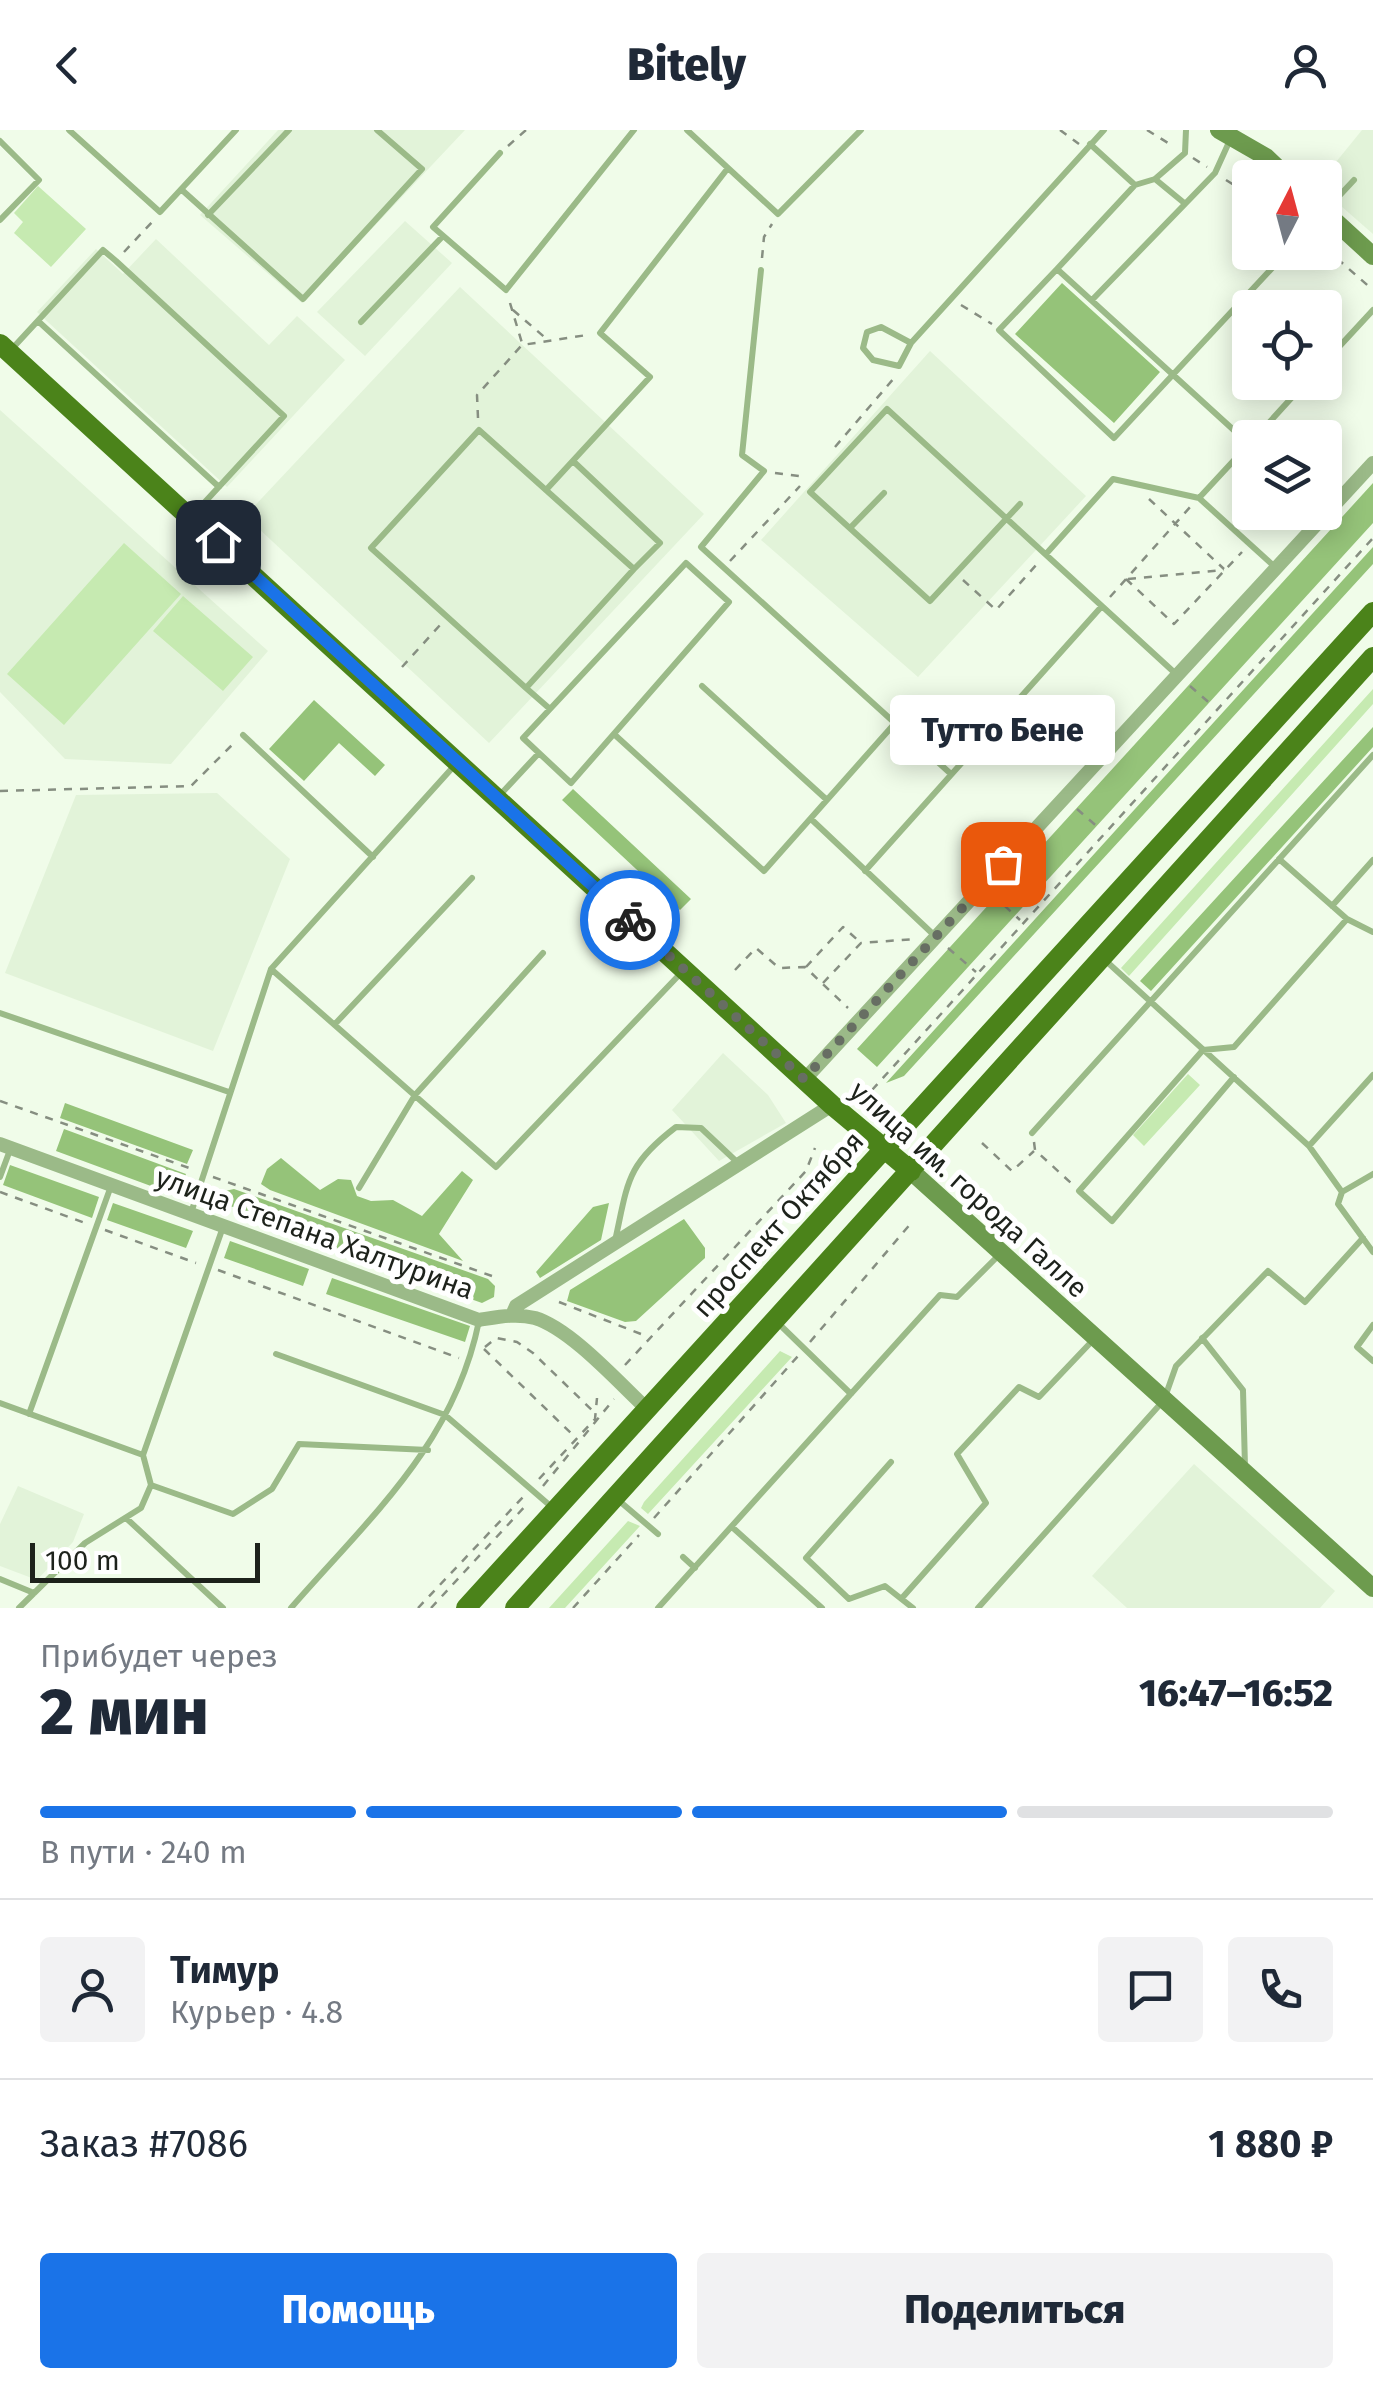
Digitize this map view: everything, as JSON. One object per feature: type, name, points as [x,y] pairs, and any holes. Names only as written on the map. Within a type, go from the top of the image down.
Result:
[{"type":"main road","points":[[1225,134],[1269,160]]},
{"type":"main road","points":[[1342,228],[1373,256]]},
{"type":"main road","name":"улица им. города Галле","points":[[4,348],[804,1079],[1370,1580]]},
{"type":"main road","name":"проспект Октября","points":[[466,1608],[1373,612]]},
{"type":"main road","points":[[515,1608],[1373,657]]},
{"type":"main road","points":[[1003,1020],[1025,1041]]},
{"type":"main road","points":[[764,1282],[791,1305]]},
{"type":"street","points":[[804,1079],[1373,463]]},
{"type":"street","points":[[647,1409],[552,1327],[538,1319],[512,1314],[516,1306],[832,1104]]},
{"type":"street","name":"улица Степана Халтурина","points":[[6,1146],[479,1320],[512,1314]]},
{"type":"lane","points":[[70,130],[160,212],[236,130]]},
{"type":"lane","points":[[208,214],[289,130]]},
{"type":"lane","points":[[182,190],[303,299],[422,169],[377,130]]},
{"type":"lane","points":[[500,153],[433,227],[506,290],[634,130]]},
{"type":"lane","points":[[687,130],[778,214],[860,130]]},
{"type":"lane","points":[[911,343],[881,328],[866,332],[863,348],[873,360],[899,366],[911,343],[1104,130]]},
{"type":"lane","points":[[1186,130],[1185,152],[1155,179],[1135,185],[999,330],[1114,438],[1270,270]]},
{"type":"lane","points":[[1092,300],[1215,173],[1225,134]]},
{"type":"lane","points":[[0,142],[39,180],[0,220]]},
{"type":"lane","points":[[1088,146],[1135,185]]},
{"type":"lane","points":[[546,490],[650,378],[600,332],[728,168]]},
{"type":"lane","points":[[1155,179],[1184,202]]},
{"type":"lane","points":[[1342,193],[1354,180]]},
{"type":"lane","points":[[361,322],[444,236]]},
{"type":"lane","points":[[4,348],[38,321],[103,250],[116,261],[284,416],[191,517]]},
{"type":"lane","points":[[1058,268],[1232,425]]},
{"type":"lane","points":[[761,270],[742,455],[764,472],[701,546],[951,774]]},
{"type":"lane","points":[[1342,344],[1373,310]]},
{"type":"lane","points":[[38,321],[219,487]]},
{"type":"lane","points":[[1271,420],[1290,400]]},
{"type":"lane","points":[[1020,504],[1006,518],[930,601],[810,492],[886,409],[1006,518],[1046,554],[1177,675]]},
{"type":"lane","points":[[550,709],[371,548],[479,430],[634,569]]},
{"type":"lane","points":[[526,688],[660,543],[573,461]]},
{"type":"lane","points":[[1199,498],[1232,462]]},
{"type":"lane","points":[[1046,554],[1114,479],[1199,498],[1276,568]]},
{"type":"lane","points":[[850,528],[884,494]]},
{"type":"lane","points":[[686,563],[729,602],[571,783],[522,738],[550,709],[686,563]]},
{"type":"lane","points":[[866,870],[1102,606]]},
{"type":"lane","points":[[702,686],[827,800]]},
{"type":"lane","points":[[616,735],[764,871],[896,722]]},
{"type":"lane","points":[[243,735],[372,857]]},
{"type":"lane","points":[[498,797],[539,753]]},
{"type":"lane","points":[[1032,1132],[1373,754]]},
{"type":"lane","points":[[191,1214],[270,969],[459,761]]},
{"type":"lane","points":[[810,819],[936,937]]},
{"type":"lane","points":[[1279,859],[1347,919],[1373,932]]},
{"type":"lane","points":[[1332,906],[1373,860]]},
{"type":"lane","points":[[335,1024],[472,878]]},
{"type":"lane","points":[[1234,1078],[1112,1221],[1080,1191],[1203,1050],[1234,1047],[1347,919]]},
{"type":"lane","points":[[359,1188],[415,1095],[543,952]]},
{"type":"lane","points":[[1102,957],[1309,1146],[1342,1192]]},
{"type":"lane","points":[[270,969],[496,1166],[684,970]]},
{"type":"lane","points":[[0,1013],[228,1092]]},
{"type":"lane","points":[[1309,1146],[1373,1075]]},
{"type":"lane","points":[[615,1242],[630,1174],[641,1155],[676,1127],[700,1128],[737,1162]]},
{"type":"lane","points":[[0,1177],[6,1146]]},
{"type":"lane","points":[[1373,1174],[1342,1192],[1338,1204],[1373,1252]]},
{"type":"lane","points":[[29,1414],[111,1185]]},
{"type":"lane","points":[[19,1608],[85,1543],[141,1508],[152,1485],[143,1455],[223,1226]]},
{"type":"lane","points":[[978,1608],[1164,1400],[1176,1366],[1268,1271],[1304,1302],[1363,1238]]},
{"type":"lane","points":[[658,1608],[940,1295],[956,1297],[1001,1253]]},
{"type":"lane","points":[[291,1608],[428,1450],[470,1362],[479,1320]]},
{"type":"lane","points":[[776,1322],[851,1394]]},
{"type":"lane","points":[[1373,1324],[1356,1347],[1373,1361]]},
{"type":"lane","points":[[902,1598],[986,1503],[957,1454],[1019,1387],[1039,1397],[1096,1338]]},
{"type":"lane","points":[[1202,1338],[1243,1390],[1245,1473]]},
{"type":"lane","points":[[276,1354],[446,1416],[555,1510]]},
{"type":"lane","points":[[0,1403],[143,1455]]},
{"type":"lane","points":[[152,1485],[233,1514],[272,1489],[299,1444],[428,1450]]},
{"type":"lane","points":[[849,1599],[806,1558],[890,1462]]},
{"type":"lane","points":[[614,1498],[658,1534]]},
{"type":"lane","points":[[126,1518],[224,1608]]},
{"type":"lane","points":[[732,1526],[822,1608]]},
{"type":"lane","points":[[683,1557],[695,1568]]},
{"type":"lane","points":[[0,1579],[31,1596],[38,1608]]},
{"type":"lane","points":[[841,1608],[849,1599],[884,1586],[913,1608]]},
{"type":"path","points":[[500,153],[526,130]]},
{"type":"path","points":[[1060,130],[1088,146]]},
{"type":"path","points":[[1147,130],[1232,184]]},
{"type":"path","points":[[116,261],[160,212]]},
{"type":"path","points":[[761,270],[764,237],[778,214]]},
{"type":"path","points":[[1342,263],[1373,290]]},
{"type":"path","points":[[506,290],[522,344]]},
{"type":"path","points":[[963,306],[989,321]]},
{"type":"path","points":[[512,309],[551,344]]},
{"type":"path","points":[[479,430],[477,396],[522,344],[551,344],[600,332]]},
{"type":"path","points":[[831,452],[894,379],[899,366]]},
{"type":"path","points":[[724,567],[808,477],[764,472]]},
{"type":"path","points":[[1130,481],[1225,570]]},
{"type":"path","points":[[1102,606],[1199,498]]},
{"type":"path","points":[[872,1090],[1020,921],[1373,538]]},
{"type":"path","points":[[1126,579],[1174,624],[1250,544]]},
{"type":"path","points":[[956,573],[996,610],[1046,554]]},
{"type":"path","points":[[1126,579],[1225,570]]},
{"type":"path","points":[[402,667],[447,617]]},
{"type":"path","points":[[1177,675],[1215,708]]},
{"type":"path","points":[[0,791],[190,786],[243,735]]},
{"type":"path","points":[[1064,798],[1102,831]]},
{"type":"path","points":[[983,886],[1020,921]]},
{"type":"path","points":[[735,970],[756,948],[779,968],[806,967],[843,927],[861,943]]},
{"type":"path","points":[[823,983],[861,943],[936,937],[977,973]]},
{"type":"path","points":[[806,967],[860,1019]]},
{"type":"path","points":[[0,1101],[492,1276]]},
{"type":"path","points":[[982,1143],[1012,1171],[1036,1150],[1080,1191]]},
{"type":"path","points":[[614,1377],[806,1171],[815,1148]]},
{"type":"path","points":[[0,1192],[470,1362],[496,1338],[517,1342],[549,1366],[596,1414]]},
{"type":"path","points":[[573,1608],[912,1222]]},
{"type":"path","points":[[559,1302],[648,1337]]},
{"type":"path","points":[[484,1348],[577,1439]]},
{"type":"path","points":[[418,1608],[577,1439],[596,1414],[597,1398]]},
{"type":"shaded area","points":[[278,130],[465,130],[302,303],[200,215]]},
{"type":"shaded area","points":[[1362,130],[1373,130],[1373,234],[1342,207],[1342,160],[1338,160]]},
{"type":"shaded area","points":[[405,221],[452,263],[365,356],[317,312]]},
{"type":"shaded area","points":[[156,239],[269,345],[297,316],[345,360],[227,487],[37,312],[96,249],[123,274]]},
{"type":"shaded area","points":[[460,287],[704,514],[489,743],[245,516]]},
{"type":"shaded area","points":[[930,351],[1086,496],[918,677],[761,540]]},
{"type":"shaded area","points":[[0,410],[268,651],[171,764],[65,759],[0,692]]},
{"type":"shaded area","points":[[217,793],[290,859],[213,1051],[5,973],[76,795]]},
{"type":"shaded area","points":[[723,1053],[768,1095],[786,1123],[719,1161],[672,1110]]},
{"type":"shaded area","points":[[1194,1464],[1335,1591],[1320,1608],[1127,1608],[1092,1576]]},
{"type":"shaded area","points":[[18,1486],[84,1514],[73,1542],[37,1580],[0,1566],[0,1524]]},
{"type":"green space","points":[[38,186],[86,229],[51,267],[14,233],[23,222],[14,213]]},
{"type":"green space","points":[[1062,283],[1160,372],[1114,423],[1015,334]]},
{"type":"green space","points":[[1373,483],[1373,523],[877,1067],[857,1049],[1330,530],[1342,530],[1342,517]]},
{"type":"green space","points":[[124,543],[181,594],[64,725],[7,674]]},
{"type":"green space","points":[[1373,547],[1373,564],[904,1076],[886,1083]]},
{"type":"green space","points":[[183,596],[253,657],[223,691],[153,631]]},
{"type":"green space","points":[[1373,689],[1373,704],[1129,976],[1121,968]]},
{"type":"green space","points":[[314,700],[385,765],[375,776],[339,743],[304,781],[269,749]]},
{"type":"green space","points":[[1373,727],[1373,747],[1151,991],[1140,981]]},
{"type":"green space","points":[[573,789],[691,899],[680,910],[562,800]]},
{"type":"green space","points":[[1188,1074],[1200,1085],[1144,1146],[1133,1135]]},
{"type":"green space","points":[[65,1103],[193,1150],[187,1164],[60,1118]]},
{"type":"green space","points":[[64,1129],[186,1174],[178,1196],[56,1151]]},
{"type":"green space","points":[[281,1158],[320,1190],[338,1179],[351,1180],[357,1196],[371,1201],[393,1200],[422,1216],[462,1171],[473,1180],[439,1234],[463,1261],[270,1190],[261,1184],[267,1169]]},
{"type":"green space","points":[[10,1165],[99,1197],[92,1218],[3,1185]]},
{"type":"green space","points":[[234,1189],[488,1279],[495,1286],[494,1297],[482,1303],[327,1248],[322,1237],[221,1203],[225,1191]]},
{"type":"green space","points":[[113,1203],[193,1231],[186,1248],[107,1220]]},
{"type":"green space","points":[[609,1203],[601,1240],[540,1278],[536,1272],[593,1207]]},
{"type":"green space","points":[[684,1219],[705,1248],[705,1258],[636,1321],[625,1322],[567,1301],[570,1290]]},
{"type":"green space","points":[[230,1241],[309,1269],[303,1286],[224,1258]]},
{"type":"green space","points":[[332,1278],[470,1326],[465,1342],[326,1294]]},
{"type":"green space","points":[[780,1351],[792,1357],[648,1514],[641,1508],[644,1502]]},
{"type":"green space","points":[[628,1521],[640,1526],[565,1608],[549,1608]]},
{"type":"way so far","points":[[630,920],[804,1079],[1003,864]]},
{"type":"place","name":"Тутто Бене","points":[[1003,864]]},
{"type":"route","points":[[218,542],[630,920]]}]
